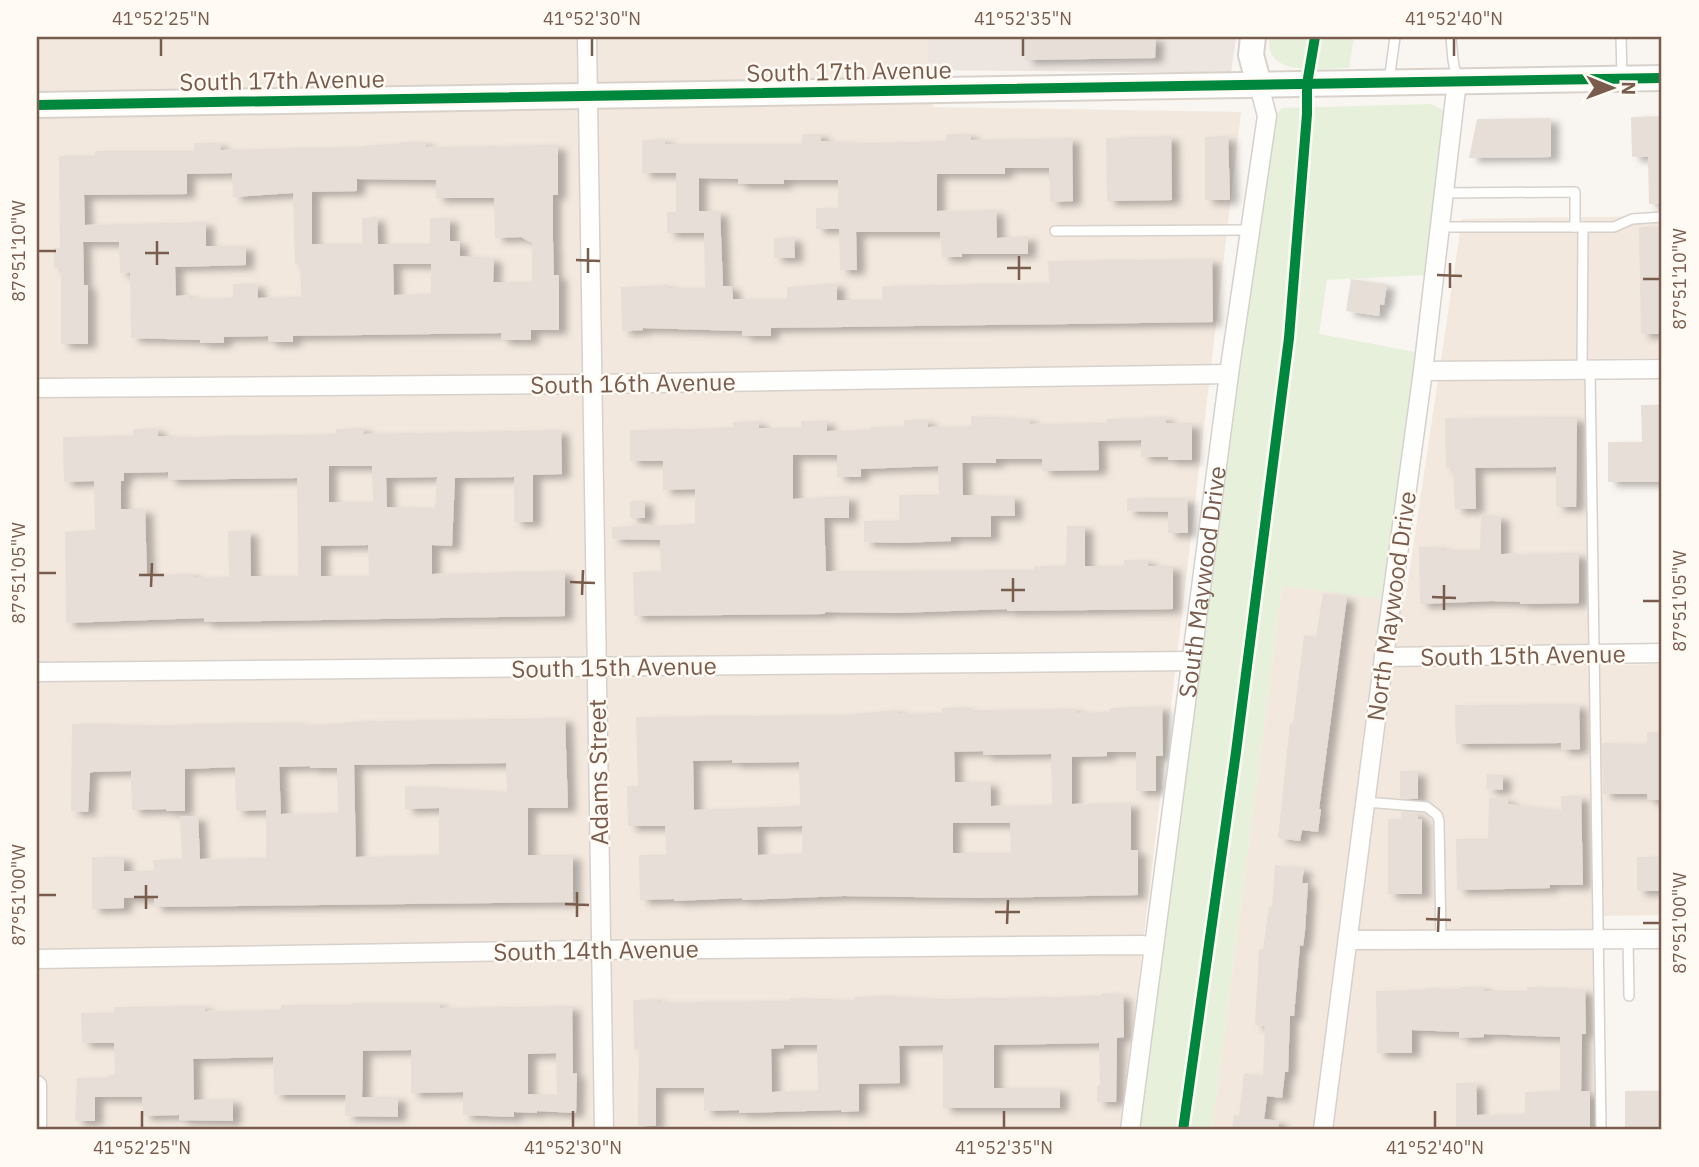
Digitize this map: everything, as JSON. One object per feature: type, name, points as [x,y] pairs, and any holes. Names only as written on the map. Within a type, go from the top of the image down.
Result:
[{"type":"street","name":"Adams Street","points":[[587,37],[604,1130]]},
{"type":"street","name":"South Maywood Drive","points":[[1130,1130],[1229,374],[1267,116],[1251,55],[1253,37]]},
{"type":"street","name":"South 17th Avenue","points":[[37,105],[1662,78]]},
{"type":"street","name":"North Maywood Drive","points":[[1323,1130],[1423,372],[1457,81]]},
{"type":"street","points":[[1423,372],[1662,369]]},
{"type":"street","name":"South 16th Avenue","points":[[37,388],[592,384],[1229,374]]},
{"type":"street","name":"South 15th Avenue","points":[[1384,657],[1662,653]]},
{"type":"street","name":"South 15th Avenue","points":[[37,672],[1191,661]]},
{"type":"street","points":[[1349,940],[1662,939]]},
{"type":"street","name":"South 14th Avenue","points":[[37,959],[601,950],[1154,947]]},
{"type":"street","points":[[37,1085],[37,1130]]},
{"type":"lane","points":[[1389,82],[1395,37]]},
{"type":"lane","points":[[1451,37],[1457,81]]},
{"type":"lane","points":[[1621,37],[1622,79]]},
{"type":"lane","points":[[1444,193],[1575,192],[1586,370],[1594,654],[1601,1130]]},
{"type":"lane","points":[[1440,227],[1615,227],[1632,219],[1662,217]]},
{"type":"lane","points":[[1055,231],[1250,230]]},
{"type":"lane","points":[[1366,802],[1427,807],[1437,815],[1441,940]]},
{"type":"lane","points":[[1628,939],[1629,996]]},
{"type":"shaded area","points":[[37,37],[928,37],[928,70],[933,107],[1241,112],[1121,1130],[37,1130]]},
{"type":"shaded area","points":[[928,37],[1236,37],[1231,73],[928,70]]},
{"type":"shaded area","points":[[1662,216],[1662,358],[1591,359],[1595,665],[1662,664],[1662,915],[1599,916],[1601,1130],[1212,1130],[1282,586],[1405,601],[1462,219]]},
{"type":"green space","points":[[1269,37],[1354,37],[1349,68],[1311,69],[1285,65],[1276,60],[1270,50]]},
{"type":"green space","points":[[1431,104],[1446,111],[1427,275],[1327,280],[1319,334],[1416,352],[1383,599],[1282,586],[1212,1130],[1139,1130],[1271,124],[1282,108]]},
{"type":"building","points":[[1025,37],[1156,37],[1155,58],[1025,60]]},
{"type":"building","points":[[1662,116],[1662,204],[1649,204],[1648,157],[1632,157],[1631,117]]},
{"type":"building","points":[[1551,118],[1551,157],[1469,158],[1477,119]]},
{"type":"building","points":[[802,134],[821,134],[821,141],[867,143],[946,141],[946,134],[971,134],[971,140],[1072,138],[1073,201],[1050,202],[1049,168],[1005,168],[1005,174],[937,174],[937,211],[996,210],[997,238],[1028,236],[1028,254],[962,254],[962,257],[942,257],[940,232],[856,232],[857,270],[840,270],[839,229],[816,229],[816,208],[838,208],[838,180],[784,180],[784,184],[738,184],[738,179],[699,178],[699,211],[720,211],[723,286],[732,286],[733,299],[787,299],[787,287],[837,283],[837,300],[882,300],[882,286],[1049,283],[1048,261],[1212,259],[1213,322],[771,328],[771,336],[742,336],[742,331],[643,328],[622,331],[621,287],[667,285],[667,288],[705,288],[704,233],[667,233],[667,212],[676,212],[676,173],[642,173],[642,140],[665,139],[665,144],[802,144]]},
{"type":"building","points":[[1171,136],[1172,200],[1107,201],[1106,138]]},
{"type":"building","points":[[1228,136],[1230,200],[1205,200],[1205,137]]},
{"type":"building","points":[[426,142],[426,147],[558,145],[558,195],[553,195],[553,241],[554,275],[559,275],[559,330],[531,330],[531,340],[501,340],[501,333],[293,336],[293,342],[269,342],[268,336],[224,337],[224,343],[131,338],[130,272],[120,273],[119,242],[83,242],[84,285],[88,285],[88,344],[61,344],[61,268],[54,268],[54,248],[60,248],[59,156],[95,156],[95,151],[194,151],[194,143],[220,143],[221,150]],"holes":[[[232,173],[233,197],[293,193],[295,264],[300,264],[301,297],[258,298],[257,284],[233,284],[233,298],[190,299],[190,295],[176,296],[175,267],[246,265],[246,246],[206,246],[206,222],[85,225],[84,195],[187,194],[187,174]],[[357,179],[436,180],[436,198],[494,198],[495,238],[521,237],[532,243],[532,282],[493,282],[494,258],[460,256],[460,241],[450,241],[450,218],[430,218],[430,244],[378,244],[377,217],[362,218],[362,244],[312,244],[312,192],[357,191]],[[393,264],[431,264],[431,294],[394,295]]]},
{"type":"building","points":[[1639,227],[1662,227],[1662,334],[1641,334]]},
{"type":"building","points":[[794,237],[795,258],[774,258],[774,238]]},
{"type":"building","points":[[1351,279],[1387,284],[1384,305],[1380,304],[1379,316],[1346,311]]},
{"type":"building","points":[[1641,405],[1662,405],[1662,482],[1608,482],[1608,442],[1642,442]]},
{"type":"building","points":[[971,416],[1030,419],[1030,424],[1107,423],[1107,419],[1166,417],[1166,423],[1192,423],[1192,460],[1141,457],[1141,440],[1098,441],[1099,470],[1042,471],[1042,459],[996,459],[996,463],[962,463],[963,495],[1014,496],[1015,516],[991,516],[991,537],[951,537],[951,541],[898,543],[864,542],[864,521],[899,521],[899,495],[939,495],[938,466],[861,469],[861,477],[837,477],[837,455],[793,455],[793,499],[849,496],[849,518],[824,518],[826,571],[1034,570],[1034,566],[1066,566],[1067,526],[1085,526],[1085,566],[1124,566],[1124,560],[1148,560],[1148,566],[1173,566],[1173,609],[1007,609],[634,616],[633,572],[661,571],[660,540],[612,539],[612,527],[633,524],[695,524],[695,489],[663,490],[663,461],[630,461],[630,430],[733,428],[733,422],[759,421],[759,428],[801,428],[801,421],[827,421],[827,431],[904,426],[904,420],[928,420],[928,427],[971,426]]},
{"type":"building","points":[[1577,417],[1576,507],[1556,507],[1556,467],[1475,468],[1476,509],[1455,509],[1453,468],[1446,468],[1445,418]]},
{"type":"building","points":[[157,428],[158,436],[192,437],[336,434],[336,429],[364,428],[364,434],[561,430],[562,474],[533,475],[533,522],[514,522],[514,477],[455,478],[452,546],[432,545],[432,574],[565,571],[565,616],[204,622],[204,618],[66,623],[65,532],[95,530],[94,481],[64,482],[63,437],[133,436],[133,429]],"holes":[[[329,466],[372,466],[373,502],[329,502]],[[168,472],[168,480],[297,478],[298,576],[251,576],[250,531],[228,531],[229,577],[194,578],[194,574],[147,575],[145,509],[121,509],[121,481],[124,481],[124,473]],[[437,477],[435,508],[387,507],[386,478]],[[368,545],[369,576],[321,576],[321,546]]]},
{"type":"building","points":[[1127,498],[1187,498],[1188,533],[1168,533],[1168,512],[1127,511]]},
{"type":"building","points":[[630,501],[645,501],[645,518],[630,518]]},
{"type":"building","points":[[1481,515],[1501,516],[1501,554],[1579,553],[1579,603],[1520,604],[1492,601],[1420,604],[1419,547],[1480,550]]},
{"type":"building","points":[[1323,593],[1347,597],[1318,832],[1302,830],[1300,841],[1278,838],[1290,723],[1293,724],[1304,635],[1316,637]]},
{"type":"building","points":[[1579,704],[1580,749],[1561,750],[1561,743],[1456,744],[1455,705]]},
{"type":"building","points":[[1162,706],[1163,756],[1156,756],[1156,791],[1136,791],[1136,752],[1107,752],[1107,756],[1072,757],[1072,804],[1131,803],[1131,850],[1138,850],[1138,895],[640,900],[639,855],[666,855],[665,826],[628,826],[627,786],[638,786],[636,717],[840,715],[899,710],[899,714],[942,713],[942,708],[967,707],[967,710],[1077,709],[1077,713],[1110,712],[1110,708]],"holes":[[[983,751],[983,755],[1051,754],[1052,805],[991,806],[990,782],[955,782],[954,752]],[[693,761],[799,762],[800,806],[694,810]],[[953,823],[1010,823],[1011,853],[953,853]],[[802,826],[802,854],[758,855],[757,827]]]},
{"type":"building","points":[[565,718],[568,808],[528,808],[528,855],[573,855],[573,902],[154,907],[154,897],[124,898],[124,908],[92,909],[92,857],[124,857],[124,871],[154,871],[153,860],[182,859],[180,816],[198,816],[200,859],[266,858],[266,810],[236,811],[235,767],[185,769],[185,811],[132,810],[131,771],[93,772],[90,773],[88,812],[71,811],[72,724],[298,722],[299,725]],"holes":[[[506,763],[507,792],[405,786],[405,809],[439,808],[439,855],[356,857],[354,765]],[[279,767],[337,768],[338,813],[281,814]]]},
{"type":"building","points":[[1647,732],[1662,732],[1662,800],[1648,800],[1647,794],[1603,794],[1602,743],[1647,744]]},
{"type":"building","points":[[1400,771],[1418,771],[1418,799],[1400,798]]},
{"type":"building","points":[[1487,774],[1503,775],[1503,790],[1486,789]]},
{"type":"building","points":[[1561,796],[1581,796],[1583,885],[1457,890],[1456,839],[1488,839],[1489,798],[1508,799],[1508,804],[1561,811]]},
{"type":"building","points":[[1401,812],[1418,813],[1418,819],[1422,819],[1422,894],[1388,894],[1388,819],[1401,819]]},
{"type":"building","points":[[1637,857],[1662,857],[1662,891],[1637,891]]},
{"type":"building","points":[[1275,865],[1304,868],[1302,883],[1308,883],[1294,1016],[1290,1016],[1288,1072],[1285,1072],[1282,1098],[1267,1096],[1264,1119],[1279,1121],[1279,1130],[1232,1130],[1234,1115],[1239,1116],[1244,1073],[1263,1076],[1265,1026],[1255,1025],[1259,949],[1263,949],[1269,906],[1272,907]]},
{"type":"building","points":[[1484,987],[1484,991],[1527,991],[1527,987],[1585,989],[1586,1034],[1582,1034],[1581,1091],[1590,1091],[1590,1130],[1456,1130],[1456,1083],[1476,1083],[1477,1115],[1525,1114],[1525,1092],[1560,1091],[1560,1037],[1484,1034],[1484,1037],[1459,1038],[1459,1032],[1412,1030],[1412,1053],[1377,1053],[1376,991]]},
{"type":"building","points":[[1103,993],[1123,995],[1124,1037],[1117,1038],[1116,1102],[1097,1102],[1097,1085],[1100,1085],[1099,1043],[994,1045],[994,1088],[1060,1088],[1060,1108],[943,1108],[943,1045],[899,1046],[900,1083],[859,1084],[859,1111],[704,1111],[704,1088],[656,1088],[656,1126],[638,1126],[639,1049],[634,1050],[633,1000],[790,1001],[790,998],[854,1000],[854,997],[885,996],[940,999],[1099,996]],"holes":[[[784,1045],[817,1045],[818,1091],[772,1092],[771,1049],[784,1048]]]},
{"type":"building","points":[[440,1003],[440,1008],[572,1006],[573,1074],[577,1073],[576,1113],[514,1112],[514,1117],[463,1115],[463,1092],[411,1093],[411,1050],[363,1051],[362,1097],[398,1097],[398,1117],[345,1116],[346,1095],[274,1095],[273,1057],[193,1059],[194,1100],[233,1099],[233,1121],[179,1120],[179,1115],[143,1116],[142,1097],[95,1097],[95,1121],[75,1121],[77,1078],[108,1078],[108,1075],[115,1075],[114,1043],[82,1043],[81,1013],[114,1013],[114,1007],[205,1006],[205,1011],[281,1010],[281,1005]],"holes":[[[556,1053],[557,1095],[528,1094],[528,1054]]]},
{"type":"building","points":[[1625,1091],[1662,1091],[1662,1130],[1625,1130]]},
{"type":"cycle path","points":[[1183,1130],[1236,752],[1289,338],[1307,114],[1307,84],[1315,37]]},
{"type":"cycle path","points":[[37,105],[1662,78]]}]
